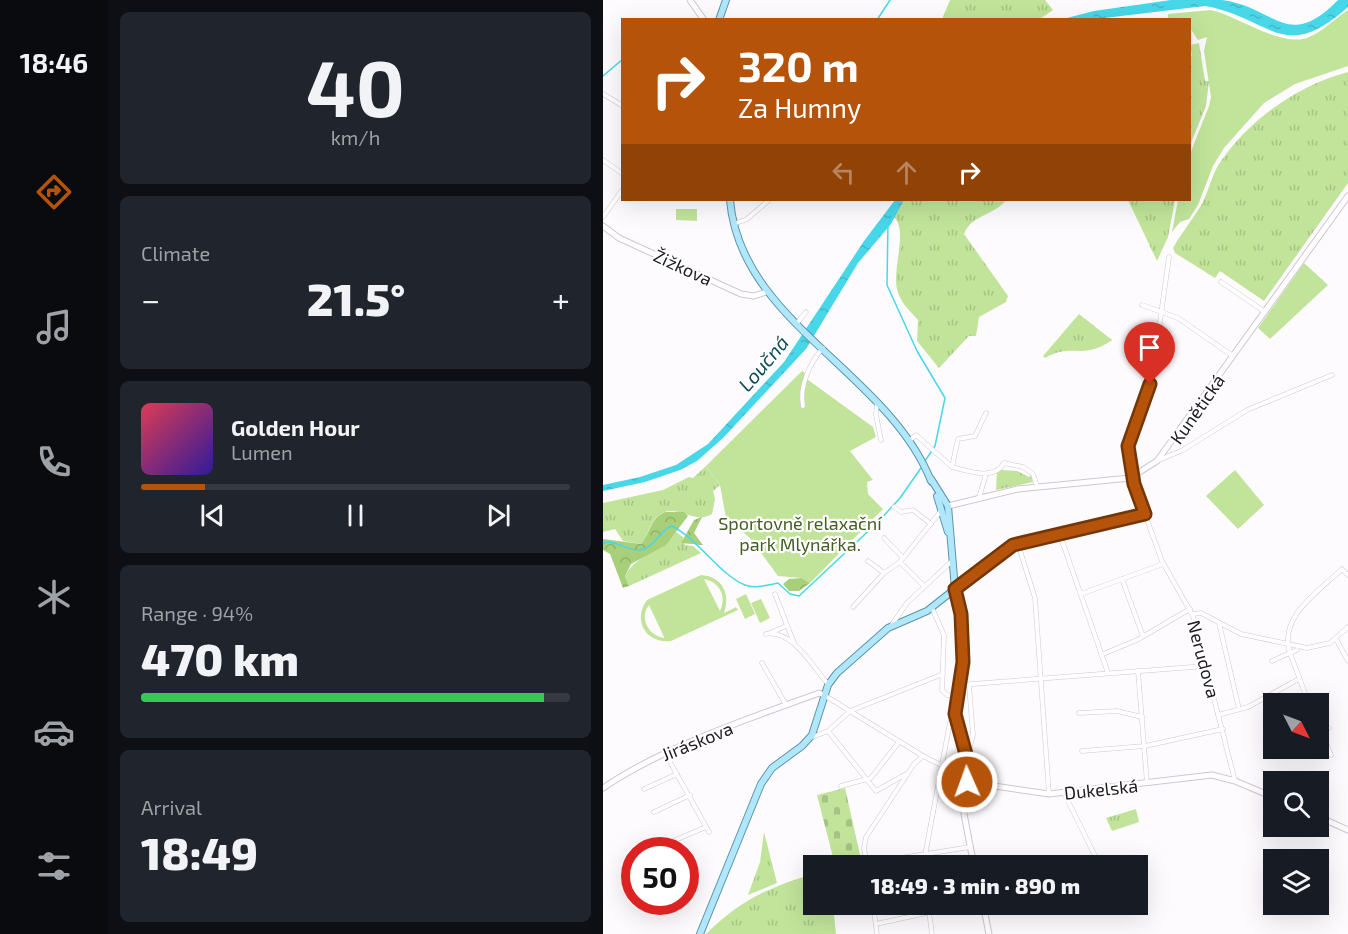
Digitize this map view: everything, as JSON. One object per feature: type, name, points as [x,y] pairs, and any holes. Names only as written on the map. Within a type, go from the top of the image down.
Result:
[{"type":"main road","points":[[720,18],[726,0]]},
{"type":"main road","points":[[700,934],[766,776],[809,738],[817,722],[828,685],[837,673],[891,626],[932,608],[955,589],[948,507],[921,459],[877,400],[766,292],[748,260],[734,224],[730,201]]},
{"type":"main road","points":[[931,479],[951,540]]},
{"type":"main road","points":[[940,511],[948,507]]},
{"type":"street","points":[[690,0],[703,18]]},
{"type":"street","points":[[603,94],[621,105]]},
{"type":"street","points":[[603,160],[621,173]]},
{"type":"street","points":[[603,217],[621,192]]},
{"type":"street","name":"Kunětická","points":[[1133,476],[1157,461],[1348,196]]},
{"type":"street","points":[[734,224],[747,219],[768,201]]},
{"type":"street","name":"Žižkova","points":[[603,226],[619,238],[741,294],[754,296],[766,292]]},
{"type":"street","name":"Nerudova","points":[[1170,257],[1160,312],[1153,372],[1128,443],[1134,484],[1163,564],[1193,614],[1235,781]]},
{"type":"street","points":[[1221,282],[1265,312]]},
{"type":"street","points":[[1142,305],[1184,321],[1234,356]]},
{"type":"street","points":[[800,326],[806,312]]},
{"type":"street","points":[[803,406],[802,389],[821,345]]},
{"type":"street","points":[[1157,461],[1183,450],[1247,410],[1332,375]]},
{"type":"street","points":[[877,400],[876,415],[881,440]]},
{"type":"street","points":[[952,467],[958,439],[975,436],[985,413]]},
{"type":"street","points":[[909,441],[916,435],[952,467],[985,474],[1000,469],[1004,463],[1015,465],[1033,474],[1039,486]]},
{"type":"street","points":[[979,498],[985,474]]},
{"type":"street","points":[[948,507],[1039,486],[1133,476]]},
{"type":"street","points":[[894,507],[901,512],[913,510],[931,524]]},
{"type":"street","points":[[853,607],[884,573],[901,560],[940,511]]},
{"type":"street","points":[[972,855],[964,814],[968,780],[967,758],[956,723],[956,696],[962,644],[961,614],[955,589],[1004,550],[1019,544],[1145,514]]},
{"type":"street","points":[[1059,535],[1108,673]]},
{"type":"street","points":[[884,538],[924,586]]},
{"type":"street","points":[[1019,544],[1035,598],[1049,794]]},
{"type":"street","points":[[868,561],[884,573]]},
{"type":"street","points":[[891,626],[924,586],[952,561]]},
{"type":"street","points":[[1081,594],[1163,564]]},
{"type":"street","points":[[1305,693],[1287,643],[1289,624],[1294,615],[1342,569],[1348,575]]},
{"type":"street","points":[[1122,579],[1143,636]]},
{"type":"street","points":[[775,594],[794,644],[828,685]]},
{"type":"street","points":[[932,608],[944,635],[943,692],[956,696]]},
{"type":"street","points":[[1103,654],[1143,636],[1190,609]]},
{"type":"street","points":[[1193,614],[1201,613],[1241,634],[1307,648],[1323,646],[1336,639],[1348,627]]},
{"type":"street","points":[[1219,622],[1239,709]]},
{"type":"street","points":[[786,626],[768,634],[794,644]]},
{"type":"street","points":[[1336,639],[1348,661]]},
{"type":"street","points":[[1272,661],[1297,650]]},
{"type":"street","points":[[762,663],[786,705]]},
{"type":"street","points":[[959,685],[1206,666]]},
{"type":"street","points":[[1138,671],[1147,784]]},
{"type":"street","points":[[809,738],[828,731],[850,711],[943,674]]},
{"type":"street","points":[[1218,715],[1239,709],[1299,679]]},
{"type":"street","points":[[967,758],[973,735],[969,685]]},
{"type":"street","name":"Jiráskova","points":[[603,788],[665,753],[786,705],[819,693],[824,695]]},
{"type":"street","points":[[824,695],[923,756],[968,780]]},
{"type":"street","points":[[1079,713],[1117,711],[1142,717]]},
{"type":"street","points":[[923,854],[950,722]]},
{"type":"street","points":[[1082,751],[1145,746],[1223,729]]},
{"type":"street","points":[[828,731],[876,791],[907,774]]},
{"type":"street","points":[[841,786],[871,778],[899,741]]},
{"type":"street","points":[[1329,750],[1331,755]]},
{"type":"street","points":[[665,753],[709,832]]},
{"type":"street","points":[[866,855],[866,837],[907,774],[923,756]]},
{"type":"street","points":[[644,789],[677,774]]},
{"type":"street","name":"Dukelská","points":[[968,780],[1049,794],[1212,775],[1235,781],[1263,793]]},
{"type":"street","points":[[1064,793],[1095,855]]},
{"type":"street","points":[[654,812],[690,795]]},
{"type":"street","points":[[1329,821],[1348,830]]},
{"type":"street","points":[[682,837],[706,826]]},
{"type":"street","points":[[917,855],[970,847]]},
{"type":"street","points":[[875,915],[877,934]]},
{"type":"street","points":[[876,924],[919,915]]},
{"type":"street","points":[[929,915],[932,934]]},
{"type":"street","points":[[985,915],[989,934]]},
{"type":"green space","points":[[950,0],[1045,0],[1053,10],[1041,18],[942,18]]},
{"type":"green space","points":[[1211,10],[1274,35],[1298,40],[1309,37],[1324,28],[1348,10],[1348,66],[1295,84],[1264,103],[1224,148],[1213,166],[1198,205],[1189,219],[1180,222],[1172,232],[1178,201],[1191,201],[1191,151],[1211,97],[1204,51],[1207,37],[1198,40],[1191,30],[1191,18],[1168,18],[1168,14]]},
{"type":"green space","points":[[1199,43],[1205,81],[1209,81],[1206,106],[1191,143],[1192,56],[1191,45]]},
{"type":"green space","points":[[1348,72],[1348,183],[1264,301],[1220,271],[1215,278],[1175,253],[1173,248],[1203,202],[1219,164],[1244,133],[1259,119],[1293,95]]},
{"type":"green space","points":[[903,201],[1005,201],[972,223],[964,234],[1008,296],[1006,302],[979,317],[976,336],[969,336],[939,368],[917,341],[918,320],[898,294],[896,280],[900,230],[893,216]]},
{"type":"green space","points":[[1128,201],[1175,201],[1168,237],[1157,261]]},
{"type":"green space","points":[[676,209],[697,209],[697,221],[676,220]]},
{"type":"green space","points":[[1304,263],[1328,285],[1270,339],[1258,328]]},
{"type":"green space","points":[[1079,314],[1112,340],[1093,349],[1063,351],[1045,358],[1043,356]]},
{"type":"green space","name":"Sportovně relaxační park Mlynářka.","points":[[802,371],[806,374],[804,377],[873,427],[876,437],[850,451],[873,480],[867,482],[868,494],[883,509],[810,583],[802,578],[778,576],[750,538],[726,518],[720,485],[706,466]]},
{"type":"green space","points":[[706,466],[720,485],[713,491],[715,499],[712,514],[698,517],[678,512],[665,512],[655,519],[641,544],[623,541],[615,529],[603,532],[603,503],[663,490],[689,477],[693,478]]},
{"type":"green space","points":[[1235,470],[1264,505],[1238,529],[1206,496]]},
{"type":"green space","points":[[997,471],[1017,471],[1029,477],[1031,475],[1033,482],[996,490]]},
{"type":"green space","points":[[665,512],[684,512],[688,516],[666,545],[631,564],[625,576],[629,586],[623,588],[610,554],[603,550],[603,539],[641,544],[656,518]]},
{"type":"green space","points":[[702,517],[694,533],[703,545],[681,543],[694,520]]},
{"type":"green space","points":[[676,532],[683,537],[685,545],[693,546],[701,553],[629,586],[625,576],[629,569]]},
{"type":"green space","points":[[701,575],[714,579],[723,587],[726,599],[724,613],[736,607],[738,610],[671,641],[662,641],[648,635],[641,623],[641,615],[647,600]],"holes":[[[704,579],[714,583],[721,591],[723,601],[720,611]],[[649,605],[664,637],[664,638],[653,633],[647,625],[645,615]]]},
{"type":"green space","points":[[802,578],[810,583],[799,591],[789,591],[783,584],[789,579]]},
{"type":"green space","points":[[746,594],[755,614],[745,619],[736,599]]},
{"type":"green space","points":[[761,599],[770,618],[760,623],[751,603]]},
{"type":"green space","points":[[845,788],[860,855],[832,855],[817,795]]},
{"type":"green space","points":[[1136,809],[1139,822],[1112,831],[1106,818]]},
{"type":"green space","points":[[764,832],[777,883],[748,895],[760,862]]},
{"type":"green space","points":[[803,877],[803,915],[834,915],[836,934],[706,934],[731,912],[755,896]]},
{"type":"water","points":[[1171,0],[1222,0],[1240,4],[1293,25],[1306,23],[1321,15],[1338,0],[1348,0],[1348,7],[1326,24],[1308,33],[1292,35],[1277,33],[1228,12],[1205,6],[1104,18],[1067,18],[1094,11]]},
{"type":"water","name":"Loučná","points":[[894,201],[903,201],[891,224],[858,263],[806,349],[723,438],[697,461],[680,470],[645,482],[603,491],[603,485],[640,477],[676,465],[708,444],[784,362],[864,241]]},
{"type":"waterway","points":[[878,18],[890,0]]},
{"type":"waterway","points":[[603,76],[621,61]]},
{"type":"waterway","points":[[888,223],[887,285],[917,351],[945,398],[935,446],[923,464]]},
{"type":"waterway","points":[[603,543],[609,542],[640,550],[650,546],[672,526],[682,532],[727,574],[745,585],[753,587],[778,583],[790,594],[799,596],[878,522],[900,498],[921,468]]},
{"type":"route","points":[[967,782],[969,767],[955,714],[963,662],[961,614],[955,589],[1013,545],[1145,514],[1134,484],[1128,443],[1150,384]]}]
